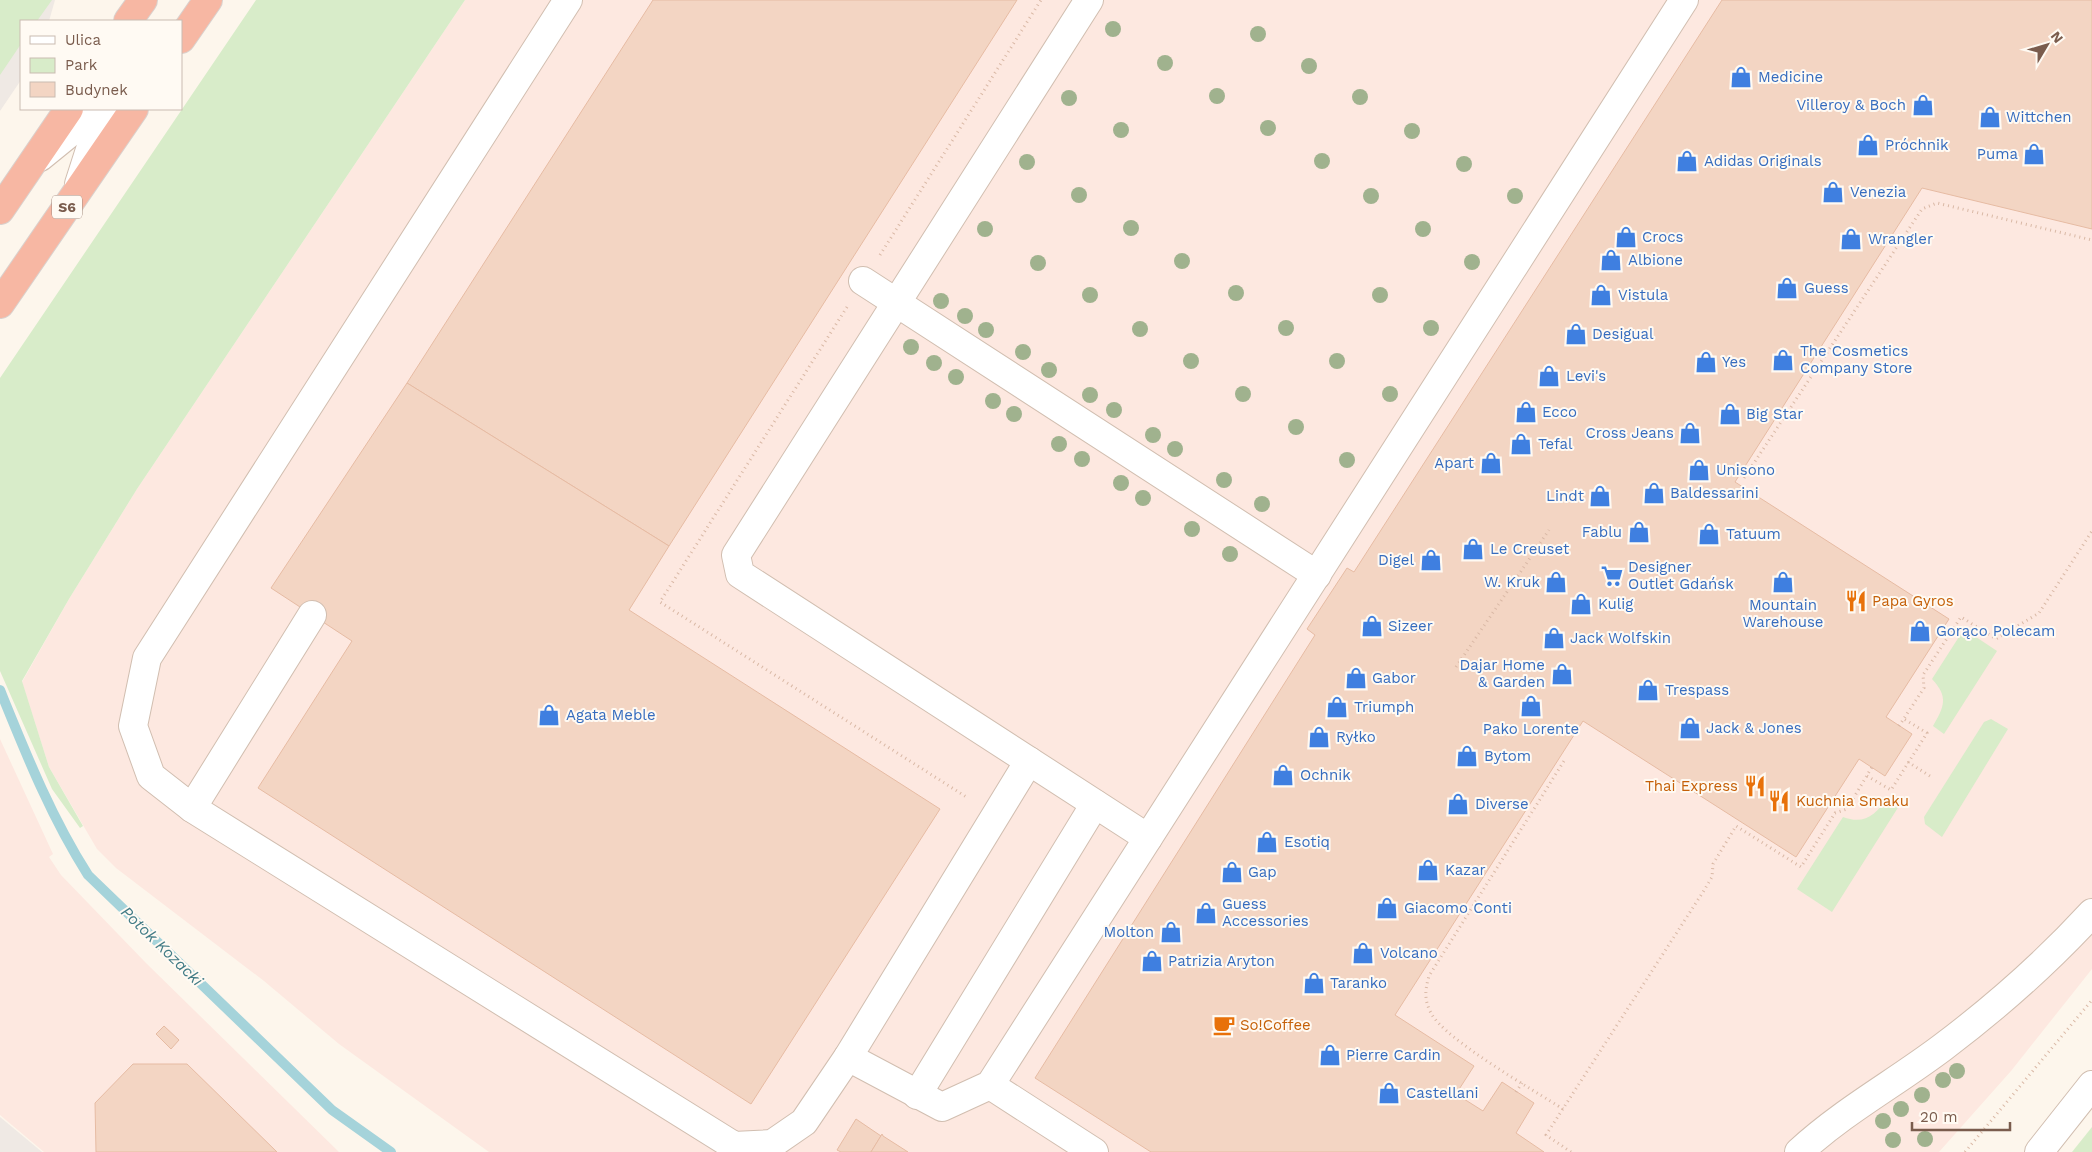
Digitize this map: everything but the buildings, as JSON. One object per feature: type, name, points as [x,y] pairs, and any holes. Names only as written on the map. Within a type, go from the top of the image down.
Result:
[{"type":"highway","points":[[182,38],[208,0]]},
{"type":"highway","points":[[0,210],[68,110]]},
{"type":"highway","name":"S6","points":[[0,304],[133,110]]},
{"type":"street","points":[[568,0],[147,658],[133,726],[151,776],[192,808],[734,1146],[772,1144],[804,1122],[848,1057],[1029,761]]},
{"type":"street","points":[[1089,0],[736,555],[740,574],[1148,838]]},
{"type":"street","points":[[848,1057],[942,1107],[990,1086],[1684,0]]},
{"type":"street","points":[[31,164],[100,110]]},
{"type":"street","points":[[75,195],[101,110]]},
{"type":"street","points":[[863,282],[1316,575]]},
{"type":"street","points":[[192,808],[312,615]]},
{"type":"street","points":[[917,1095],[1095,804]]},
{"type":"street","points":[[1799,1152],[1840,1117],[1942,1048],[2006,996],[2068,939],[2092,913]]},
{"type":"street","points":[[2039,1152],[2092,1085]]},
{"type":"street","points":[[990,1086],[1094,1152]]},
{"type":"path","points":[[1744,478],[1922,209],[1937,203],[2092,240]]},
{"type":"path","points":[[1456,667],[1550,530]]},
{"type":"path","points":[[1899,726],[1924,688],[1923,675],[1961,617],[1996,639],[2039,613],[2092,531]]},
{"type":"path","points":[[1867,776],[1891,790],[1927,733],[1904,719]]},
{"type":"path","points":[[1563,1109],[1449,1034],[1431,1014],[1424,993],[1429,976],[1564,761]]},
{"type":"path","points":[[1908,762],[1933,778]]},
{"type":"path","points":[[1572,1152],[1546,1135],[1708,885],[1712,877],[1713,864],[1736,826],[1801,867],[1835,812],[1847,808],[1872,768]]},
{"type":"path","points":[[1965,1152],[2092,1000]]},
{"type":"path","points":[[1516,1092],[1522,1083]]},
{"type":"shaded area","points":[[0,0],[55,0],[49,20],[20,20],[20,81],[0,111]]},
{"type":"shaded area","points":[[465,0],[2092,0],[2092,969],[2011,1071],[1939,1152],[489,1152],[339,1044],[264,981],[116,868],[97,849],[49,767],[22,682],[69,599],[137,489]]},
{"type":"shaded area","points":[[0,739],[53,854],[49,857],[61,875],[146,963],[339,1152],[44,1152],[0,1115]]},
{"type":"shaded area","points":[[0,1117],[42,1152],[0,1152]]},
{"type":"green space","points":[[0,0],[52,0],[38,20],[20,20],[20,45],[0,75]]},
{"type":"green space","points":[[256,0],[465,0],[137,489],[69,599],[22,681],[49,767],[83,826],[80,828],[52,789],[0,671],[0,378]]},
{"type":"green space","points":[[1964,629],[1997,651],[1944,734],[1933,726],[1942,708],[1943,697],[1932,679]]},
{"type":"green space","points":[[1991,719],[2008,729],[1942,837],[1925,824],[1924,817],[1984,722]]},
{"type":"green space","points":[[1887,798],[1899,806],[1832,912],[1797,889],[1843,817],[1857,820],[1869,817],[1874,814]]},
{"type":"green space","points":[[2092,1127],[2092,1152],[2072,1152]]},
{"type":"waterway","name":"Potok Kozacki","points":[[0,690],[51,808],[88,875],[332,1110],[391,1152]]},
{"type":"place","name":"Medicine","points":[[1741,77]]},
{"type":"place","name":"Villeroy & Boch","points":[[1923,105]]},
{"type":"place","name":"Wittchen","points":[[1990,117]]},
{"type":"place","name":"Próchnik","points":[[1868,145]]},
{"type":"place","name":"Puma","points":[[2034,154]]},
{"type":"place","name":"Adidas Originals","points":[[1687,161]]},
{"type":"place","name":"Venezia","points":[[1833,192]]},
{"type":"place","name":"Crocs","points":[[1626,237]]},
{"type":"place","name":"Wrangler","points":[[1851,239]]},
{"type":"place","name":"Albione","points":[[1611,260]]},
{"type":"place","name":"Guess","points":[[1787,288]]},
{"type":"place","name":"Vistula","points":[[1601,295]]},
{"type":"place","name":"Desigual","points":[[1576,334]]},
{"type":"place","name":"The Cosmetics Company Store","points":[[1783,360]]},
{"type":"place","name":"Yes","points":[[1706,362]]},
{"type":"place","name":"Levi's","points":[[1549,376]]},
{"type":"place","name":"Ecco","points":[[1526,412]]},
{"type":"place","name":"Big Star","points":[[1730,414]]},
{"type":"place","name":"Cross Jeans","points":[[1690,433]]},
{"type":"place","name":"Tefal","points":[[1521,444]]},
{"type":"place","name":"Apart","points":[[1491,463]]},
{"type":"place","name":"Unisono","points":[[1699,470]]},
{"type":"place","name":"Baldessarini","points":[[1654,493]]},
{"type":"place","name":"Lindt","points":[[1600,496]]},
{"type":"place","name":"Fablu","points":[[1639,532]]},
{"type":"place","name":"Tatuum","points":[[1709,534]]},
{"type":"place","name":"Le Creuset","points":[[1473,549]]},
{"type":"place","name":"Digel","points":[[1431,560]]},
{"type":"place","name":"Designer Outlet Gdańsk","points":[[1612,576]]},
{"type":"place","name":"W. Kruk","points":[[1556,582]]},
{"type":"place","name":"Mountain Warehouse","points":[[1783,582]]},
{"type":"place","name":"Papa Gyros","points":[[1856,601]]},
{"type":"place","name":"Kulig","points":[[1581,604]]},
{"type":"place","name":"Sizeer","points":[[1372,626]]},
{"type":"place","name":"Gorąco Polecam","points":[[1920,631]]},
{"type":"place","name":"Jack Wolfskin","points":[[1554,638]]},
{"type":"place","name":"Dajar Home & Garden","points":[[1562,674]]},
{"type":"place","name":"Gabor","points":[[1356,678]]},
{"type":"place","name":"Trespass","points":[[1648,690]]},
{"type":"place","name":"Pako Lorente","points":[[1531,706]]},
{"type":"place","name":"Triumph","points":[[1337,707]]},
{"type":"place","name":"Agata Meble","points":[[549,715]]},
{"type":"place","name":"Jack & Jones","points":[[1690,728]]},
{"type":"place","name":"Ryłko","points":[[1319,737]]},
{"type":"place","name":"Bytom","points":[[1467,756]]},
{"type":"place","name":"Ochnik","points":[[1283,775]]},
{"type":"place","name":"Thai Express","points":[[1755,786]]},
{"type":"place","name":"Kuchnia Smaku","points":[[1779,801]]},
{"type":"place","name":"Diverse","points":[[1458,804]]},
{"type":"place","name":"Esotiq","points":[[1267,842]]},
{"type":"place","name":"Kazar","points":[[1428,870]]},
{"type":"place","name":"Gap","points":[[1232,872]]},
{"type":"place","name":"Giacomo Conti","points":[[1387,908]]},
{"type":"place","name":"Guess Accessories","points":[[1206,913]]},
{"type":"place","name":"Molton","points":[[1171,932]]},
{"type":"place","name":"Volcano","points":[[1363,953]]},
{"type":"place","name":"Patrizia Aryton","points":[[1152,961]]},
{"type":"place","name":"Taranko","points":[[1314,983]]},
{"type":"place","name":"So!Coffee","points":[[1224,1025]]},
{"type":"place","name":"Pierre Cardin","points":[[1330,1055]]},
{"type":"place","name":"Castellani","points":[[1389,1093]]}]
